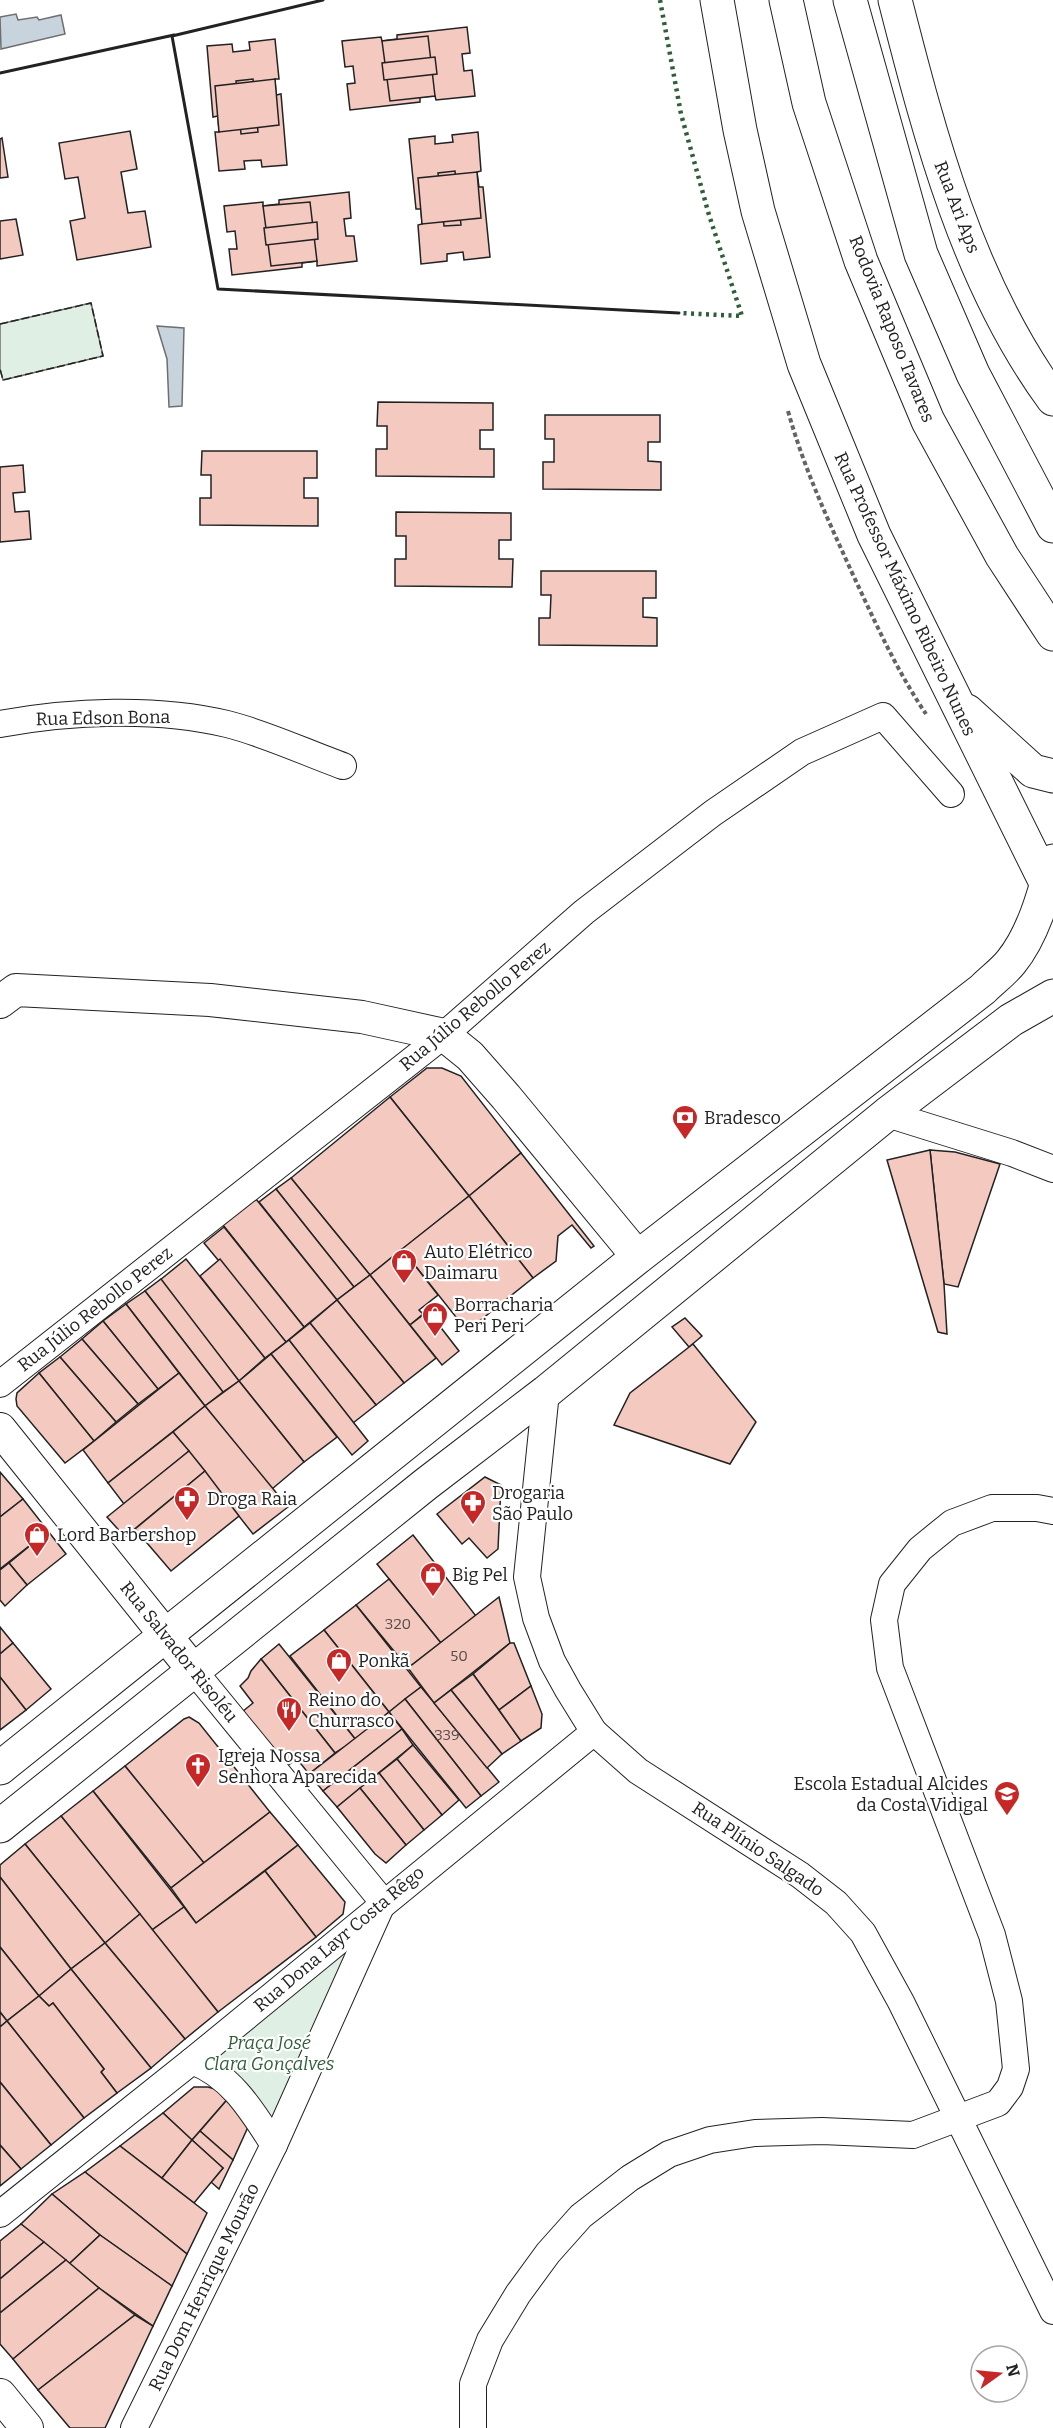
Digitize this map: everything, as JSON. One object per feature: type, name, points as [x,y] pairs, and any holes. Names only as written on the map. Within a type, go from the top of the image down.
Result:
[{"type":"main road","name":"Rua Professor Máximo Ribeiro Nunes","points":[[717,0],[740,130],[758,211],[804,364],[874,535],[946,685],[1051,882]]},
{"type":"main road","name":"Rodovia Raposo Tavares","points":[[786,0],[809,103],[861,261],[923,410],[1002,556],[1053,634]]},
{"type":"main road","points":[[850,0],[921,254],[974,374],[1053,526]]},
{"type":"main road","name":"Rua Ari Aps","points":[[895,0],[939,161],[967,237],[1004,321],[1033,371],[1053,399]]},
{"type":"main road","points":[[946,685],[1033,771],[1053,776]]},
{"type":"main road","points":[[0,1768],[638,1257],[983,988],[1011,963],[1024,943],[1051,882]]},
{"type":"main road","points":[[0,1826],[426,1484],[546,1392],[887,1114],[1011,1020],[1053,996]]},
{"type":"street","name":"Rua Edson Bona","points":[[0,724],[26,719],[106,714],[177,715],[228,725],[343,766]]},
{"type":"street","points":[[883,716],[951,794]]},
{"type":"street","name":"Rua Júlio Rebollo Perez","points":[[0,1384],[444,1035],[584,912],[713,813],[802,752],[883,716]]},
{"type":"street","points":[[5,993],[210,1000],[362,1017],[444,1035],[470,1056],[506,1097],[638,1257]]},
{"type":"street","points":[[887,1114],[1012,1153],[1053,1169]]},
{"type":"street","name":"Rua Plínio Salgado","points":[[546,1392],[527,1577],[536,1618],[552,1661],[594,1732],[638,1771],[800,1875],[836,1902],[863,1933],[901,2002],[1053,2311]]},
{"type":"street","name":"Rua Salvador Risoléu","points":[[0,1429],[194,1671],[384,1902]]},
{"type":"street","points":[[473,2428],[473,2384],[490,2340],[518,2294],[548,2253],[581,2216],[630,2178],[669,2154],[710,2140],[755,2133],[913,2135],[998,2103],[1010,2087],[1016,2069],[1009,2001],[992,1935],[890,1668],[884,1620],[892,1584],[920,1549],[952,1523],[992,1508],[1037,1508],[1053,1511]]},
{"type":"street","name":"Rua Dona Layr Costa Rêgo","points":[[0,2214],[192,2061],[594,1732]]},
{"type":"street","name":"Rua Dom Henrique Mourão","points":[[134,2428],[274,2145],[384,1902]]},
{"type":"street","points":[[192,2061],[207,2067],[240,2094],[274,2145]]},
{"type":"street","points":[[0,2395],[27,2428]]},
{"type":"path","points":[[883,716],[946,685]]},
{"type":"green space","points":[[91,303],[103,356],[3,380],[0,369],[0,324]]},
{"type":"green space","name":"Praça José Clara Gonçalves","points":[[372,1924],[273,2129],[247,2085],[230,2071],[203,2059]]},
{"type":"shaded area","points":[[16,14],[18,20],[37,17],[39,20],[61,15],[65,34],[1,49],[0,17]]},
{"type":"shaded area","points":[[157,326],[184,328],[182,406],[169,407],[167,359]]},
{"type":"building","points":[[467,27],[470,53],[462,54],[464,71],[472,70],[475,96],[436,100],[435,96],[420,97],[420,102],[350,110],[347,84],[355,83],[353,66],[345,67],[342,41],[381,37],[382,41],[397,39],[397,35]]},
{"type":"building","points":[[428,36],[435,96],[390,101],[382,41]]},
{"type":"building","points":[[275,39],[279,79],[275,79],[276,95],[281,94],[287,165],[262,167],[261,160],[244,161],[245,169],[219,171],[215,132],[219,132],[218,116],[213,117],[207,46],[232,44],[233,52],[250,50],[249,42]]},
{"type":"building","points":[[435,57],[437,74],[384,80],[382,63]]},
{"type":"building","points":[[253,79],[258,132],[241,134],[236,81]]},
{"type":"building","points":[[275,79],[279,125],[219,132],[215,86]]},
{"type":"building","points":[[130,131],[137,169],[121,172],[128,213],[145,211],[151,247],[77,260],[70,221],[85,218],[78,177],[65,179],[59,143]]},
{"type":"building","points":[[478,132],[481,171],[477,172],[479,187],[483,187],[490,257],[464,260],[463,252],[447,254],[447,261],[421,264],[418,225],[422,224],[421,209],[416,209],[409,139],[435,136],[435,144],[453,142],[452,135]]},
{"type":"building","points":[[2,138],[8,177],[0,178],[0,139]]},
{"type":"building","points":[[455,171],[461,225],[444,226],[438,173]]},
{"type":"building","points":[[477,172],[481,218],[422,224],[418,178]]},
{"type":"building","points":[[349,192],[351,218],[344,219],[346,236],[354,236],[357,261],[317,266],[317,261],[302,263],[302,267],[232,275],[229,249],[237,249],[235,231],[227,232],[224,206],[263,202],[263,206],[279,204],[279,200]]},
{"type":"building","points":[[310,202],[317,261],[271,266],[263,206]]},
{"type":"building","points":[[16,219],[23,255],[0,259],[0,221]]},
{"type":"building","points":[[317,222],[318,239],[266,245],[264,228]]},
{"type":"building","points":[[378,402],[493,403],[493,430],[480,430],[480,449],[494,449],[494,477],[376,476],[376,449],[387,449],[387,426],[377,426]]},
{"type":"building","points":[[545,415],[660,415],[660,442],[648,442],[648,461],[661,462],[661,490],[543,489],[543,462],[554,462],[554,439],[545,439]]},
{"type":"building","points":[[202,451],[317,451],[317,478],[304,478],[304,498],[318,498],[318,526],[200,525],[200,498],[211,498],[211,475],[201,475]]},
{"type":"building","points":[[23,465],[25,492],[13,493],[15,512],[29,511],[31,539],[0,542],[0,467]]},
{"type":"building","points":[[396,512],[511,513],[511,540],[499,540],[499,559],[513,559],[512,587],[395,586],[395,559],[406,559],[406,536],[396,536]]},
{"type":"building","points":[[541,571],[656,571],[656,598],[643,598],[643,617],[657,618],[657,646],[539,645],[539,618],[550,618],[551,595],[541,595]]},
{"type":"building","points":[[427,1068],[442,1068],[461,1076],[521,1153],[469,1196],[390,1097]]},
{"type":"building","points":[[390,1097],[469,1196],[370,1275],[291,1178]]},
{"type":"building","points":[[930,1150],[955,1152],[1000,1164],[958,1287],[944,1284]]},
{"type":"building","points":[[930,1150],[947,1334],[938,1332],[887,1160]]},
{"type":"building","points":[[521,1153],[594,1246],[591,1248],[572,1225],[558,1236],[556,1261],[533,1278],[469,1196]]},
{"type":"building","points":[[291,1178],[370,1275],[354,1287],[276,1189]]},
{"type":"building","points":[[276,1189],[354,1287],[337,1300],[259,1202]]},
{"type":"building","points":[[469,1196],[533,1278],[467,1331],[402,1249]]},
{"type":"building","points":[[256,1199],[337,1300],[304,1327],[223,1225]]},
{"type":"building","points":[[224,1227],[304,1327],[286,1342],[204,1243]]},
{"type":"building","name":"Auto Elétrico Daimaru","points":[[402,1249],[438,1295],[419,1310],[423,1314],[410,1325],[370,1275]]},
{"type":"building","points":[[186,1259],[265,1358],[239,1381],[160,1280]]},
{"type":"building","points":[[220,1259],[286,1342],[265,1358],[200,1276]]},
{"type":"building","points":[[370,1275],[436,1358],[404,1383],[337,1300]]},
{"type":"building","points":[[161,1279],[239,1381],[223,1392],[145,1291]]},
{"type":"building","points":[[145,1291],[223,1392],[205,1406],[126,1304]]},
{"type":"building","points":[[337,1300],[404,1383],[376,1405],[310,1323]]},
{"type":"building","points":[[126,1304],[179,1373],[158,1389],[103,1321]]},
{"type":"building","name":"Borracharia Peri Peri","points":[[428,1311],[459,1351],[442,1365],[410,1325]]},
{"type":"building","points":[[685,1318],[702,1336],[689,1347],[672,1327]]},
{"type":"building","points":[[103,1321],[158,1389],[138,1404],[82,1339]]},
{"type":"building","points":[[310,1323],[376,1405],[353,1423],[289,1340]]},
{"type":"building","points":[[82,1339],[138,1404],[116,1422],[60,1357]]},
{"type":"building","points":[[289,1340],[368,1441],[352,1455],[271,1354]]},
{"type":"building","points":[[693,1344],[756,1422],[730,1464],[614,1425],[630,1393]]},
{"type":"building","points":[[271,1354],[337,1437],[304,1462],[239,1381]]},
{"type":"building","points":[[60,1357],[116,1422],[94,1441],[39,1373]]},
{"type":"building","points":[[39,1373],[94,1441],[65,1463],[17,1406],[17,1393]]},
{"type":"building","points":[[179,1373],[205,1406],[108,1483],[83,1450]]},
{"type":"building","points":[[239,1381],[304,1462],[272,1489],[205,1406]]},
{"type":"building","points":[[205,1406],[288,1507],[253,1534],[173,1432]]},
{"type":"building","points":[[173,1432],[189,1451],[124,1504],[108,1483]]},
{"type":"building","points":[[189,1451],[205,1471],[125,1537],[107,1517]]},
{"type":"building","name":"Droga Raia","points":[[205,1471],[239,1516],[171,1571],[135,1529]]},
{"type":"building","points":[[0,1472],[23,1499],[0,1517]]},
{"type":"building","name":"Drogaria São Paulo","points":[[485,1477],[501,1485],[498,1549],[487,1558],[469,1538],[462,1544],[437,1514]]},
{"type":"building","points":[[23,1499],[48,1531],[0,1569],[0,1517]]},
{"type":"building","name":"Lord Barbershop","points":[[48,1531],[66,1554],[27,1585],[9,1563]]},
{"type":"building","name":"Big Pel","points":[[413,1535],[476,1616],[441,1643],[377,1564]]},
{"type":"building","points":[[9,1563],[27,1585],[5,1606],[0,1600],[0,1570]]},
{"type":"building","points":[[389,1579],[441,1643],[408,1668],[356,1605]]},
{"type":"building","points":[[499,1597],[510,1643],[434,1703],[408,1668]]},
{"type":"building","points":[[356,1605],[421,1687],[389,1712],[324,1630]]},
{"type":"building","points":[[0,1627],[13,1643],[0,1654]]},
{"type":"building","name":"Ponkã","points":[[324,1630],[389,1712],[356,1740],[290,1656]]},
{"type":"building","points":[[13,1643],[51,1689],[26,1710],[0,1677],[0,1654]]},
{"type":"building","points":[[510,1643],[514,1643],[531,1686],[499,1710],[473,1674]]},
{"type":"building","points":[[279,1644],[356,1740],[335,1753],[261,1659]]},
{"type":"building","name":"Reino do Churrasco","points":[[261,1659],[335,1753],[309,1774],[297,1759],[287,1766],[242,1712],[253,1703],[240,1686]]},
{"type":"building","points":[[473,1674],[521,1741],[502,1754],[451,1690]]},
{"type":"building","points":[[0,1677],[26,1710],[0,1730]]},
{"type":"building","points":[[531,1686],[542,1714],[541,1728],[521,1741],[499,1710]]},
{"type":"building","points":[[421,1687],[499,1782],[481,1796],[405,1699]]},
{"type":"building","points":[[451,1690],[502,1754],[487,1768],[434,1703]]},
{"type":"building","points":[[405,1699],[481,1796],[466,1808],[389,1712]]},
{"type":"building","points":[[389,1712],[402,1729],[323,1791],[309,1774]]},
{"type":"building","name":"Igreja Nossa Senhora Aparecida","points":[[189,1717],[199,1723],[270,1812],[204,1863],[125,1766]]},
{"type":"building","points":[[402,1729],[413,1745],[337,1807],[323,1791]]},
{"type":"building","points":[[413,1745],[459,1800],[442,1815],[397,1759]]},
{"type":"building","points":[[397,1759],[442,1815],[424,1830],[379,1773]]},
{"type":"building","points":[[125,1766],[204,1863],[171,1888],[93,1791]]},
{"type":"building","points":[[379,1773],[424,1830],[406,1845],[360,1788]]},
{"type":"building","points":[[360,1788],[406,1845],[386,1863],[375,1854],[337,1807]]},
{"type":"building","points":[[93,1791],[184,1907],[152,1930],[61,1816]]},
{"type":"building","points":[[270,1812],[298,1845],[196,1923],[171,1888]]},
{"type":"building","points":[[61,1816],[140,1914],[105,1943],[25,1844]]},
{"type":"building","points":[[25,1844],[105,1943],[71,1969],[0,1877],[0,1865]]},
{"type":"building","points":[[298,1845],[345,1902],[343,1914],[316,1937],[265,1871]]},
{"type":"building","points":[[265,1871],[316,1937],[218,2012],[152,1930],[184,1907],[196,1923]]},
{"type":"building","points":[[0,1877],[71,1969],[39,1996],[0,1947]]},
{"type":"building","points":[[140,1914],[218,2012],[185,2039],[105,1943]]},
{"type":"building","points":[[105,1943],[185,2039],[151,2068],[71,1969]]},
{"type":"building","points":[[0,1947],[39,1996],[7,2021],[0,2012]]},
{"type":"building","points":[[71,1969],[151,2068],[117,2093],[101,2072],[104,2069],[53,2003],[49,2006],[39,1996]]},
{"type":"building","points":[[39,1996],[49,2006],[53,2003],[104,2069],[101,2072],[117,2093],[84,2118],[7,2021]]},
{"type":"building","points":[[0,2012],[7,2021],[0,2027]]},
{"type":"building","points":[[7,2021],[84,2118],[51,2145],[0,2082],[0,2027]]},
{"type":"building","points":[[0,2082],[51,2145],[21,2169],[0,2145]]},
{"type":"building","points":[[194,2087],[208,2087],[232,2094],[192,2140],[163,2113]]},
{"type":"building","points":[[232,2094],[248,2127],[233,2160],[200,2131]]},
{"type":"building","points":[[163,2113],[192,2140],[162,2178],[120,2146]]},
{"type":"building","points":[[200,2131],[233,2160],[219,2189],[211,2182],[223,2168],[192,2140]]},
{"type":"building","points":[[192,2140],[223,2168],[194,2203],[162,2178]]},
{"type":"building","points":[[0,2145],[21,2169],[0,2186]]},
{"type":"building","points":[[120,2146],[207,2213],[187,2254],[85,2172]]},
{"type":"building","points":[[85,2172],[187,2254],[172,2286],[100,2235],[52,2194]]},
{"type":"building","points":[[52,2194],[100,2235],[69,2264],[21,2224]]},
{"type":"building","points":[[21,2224],[44,2242],[0,2279],[0,2241]]},
{"type":"building","points":[[100,2235],[172,2286],[153,2326],[69,2264]]},
{"type":"building","points":[[44,2242],[66,2260],[0,2313],[0,2279]]},
{"type":"building","points":[[66,2260],[99,2288],[13,2359],[0,2344],[0,2313]]},
{"type":"building","points":[[99,2288],[135,2315],[38,2390],[13,2359]]},
{"type":"building","points":[[135,2315],[153,2326],[105,2428],[70,2428],[38,2390]]},
{"type":"hedge","points":[[660,0],[681,114],[709,215],[742,316],[679,313]]},
{"type":"fence","points":[[0,324],[91,303],[103,356],[3,380],[0,369]]},
{"type":"wall","points":[[323,0],[172,36],[218,289],[679,313]]},
{"type":"wall","points":[[0,73],[174,35]]},
{"type":"place","name":"Bradesco","points":[[685,1141]]},
{"type":"place","name":"Auto Elétrico Daimaru","points":[[404,1285]]},
{"type":"place","name":"Borracharia Peri Peri","points":[[435,1338]]},
{"type":"place","name":"Droga Raia","points":[[187,1522]]},
{"type":"place","name":"Drogaria São Paulo","points":[[473,1526]]},
{"type":"place","name":"Lord Barbershop","points":[[37,1558]]},
{"type":"place","name":"Big Pel","points":[[433,1598]]},
{"type":"place","name":"Ponkã","points":[[339,1684]]},
{"type":"place","name":"Reino do Churrasco","points":[[289,1733]]},
{"type":"place","name":"Igreja Nossa Senhora Aparecida","points":[[198,1789]]},
{"type":"place","name":"Escola Estadual Alcides da Costa Vidigal","points":[[1007,1817]]}]
